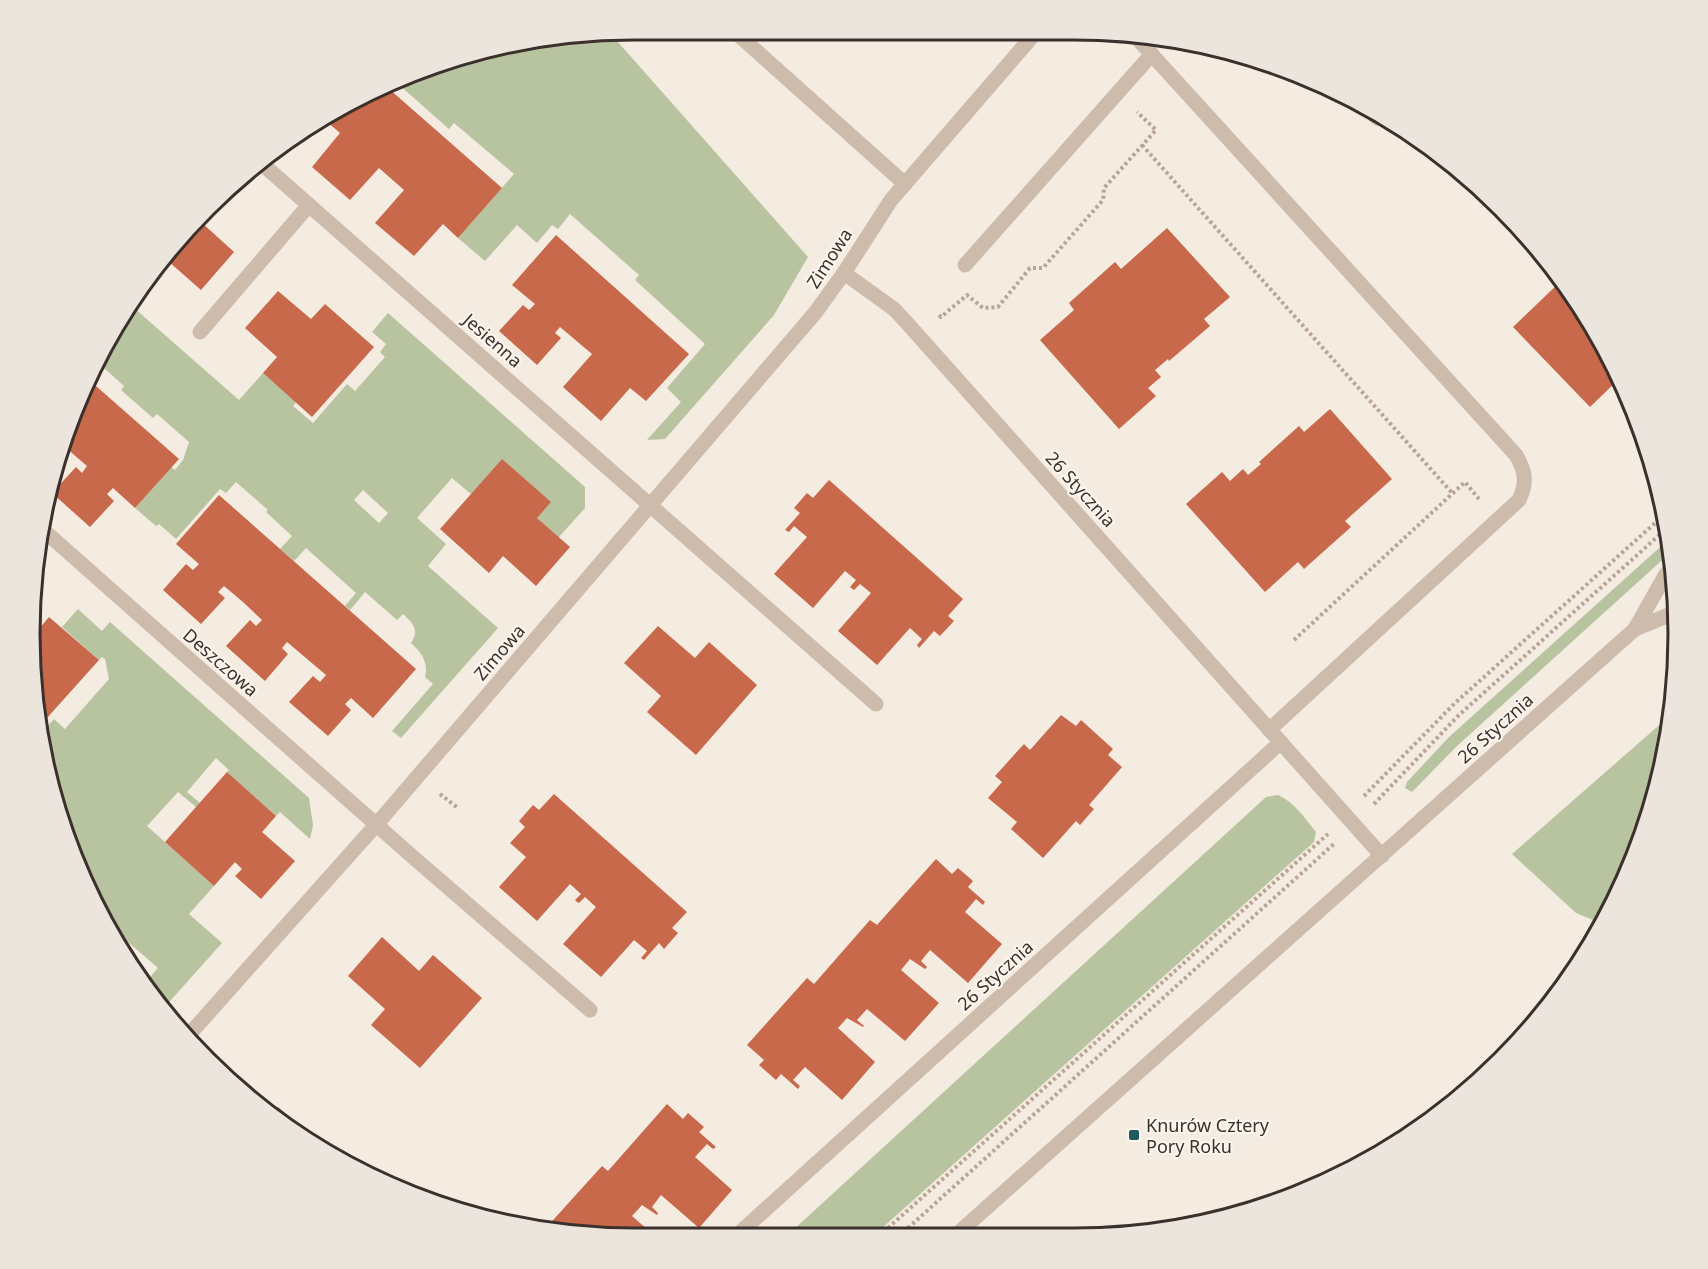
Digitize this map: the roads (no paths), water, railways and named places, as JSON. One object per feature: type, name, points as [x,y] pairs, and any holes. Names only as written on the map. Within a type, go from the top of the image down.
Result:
[{"type":"street","points":[[744,40],[905,184]]},
{"type":"street","name":"Zimowa","points":[[192,1031],[376,825],[815,314],[880,215],[1029,40]]},
{"type":"street","points":[[1144,45],[1516,455],[1526,479],[1519,500],[1269,730]]},
{"type":"street","points":[[965,265],[1152,54]]},
{"type":"street","name":"Jesienna","points":[[267,168],[651,504]]},
{"type":"street","points":[[200,332],[309,205]]},
{"type":"street","name":"26 Stycznia","points":[[844,273],[894,309],[907,323],[1382,856]]},
{"type":"street","points":[[651,504],[700,550],[876,704]]},
{"type":"street","name":"Deszczowa","points":[[49,535],[376,825]]},
{"type":"street","name":"26 Stycznia","points":[[964,1228],[1635,629],[1664,577]]},
{"type":"street","name":"26 Stycznia","points":[[1635,629],[1667,616]]},
{"type":"street","name":"26 Stycznia","points":[[745,1228],[1281,742]]},
{"type":"street","points":[[376,825],[590,1010]]},
{"type":"place","name":"Knurów Cztery Pory Roku","points":[[1134,1135]]}]
